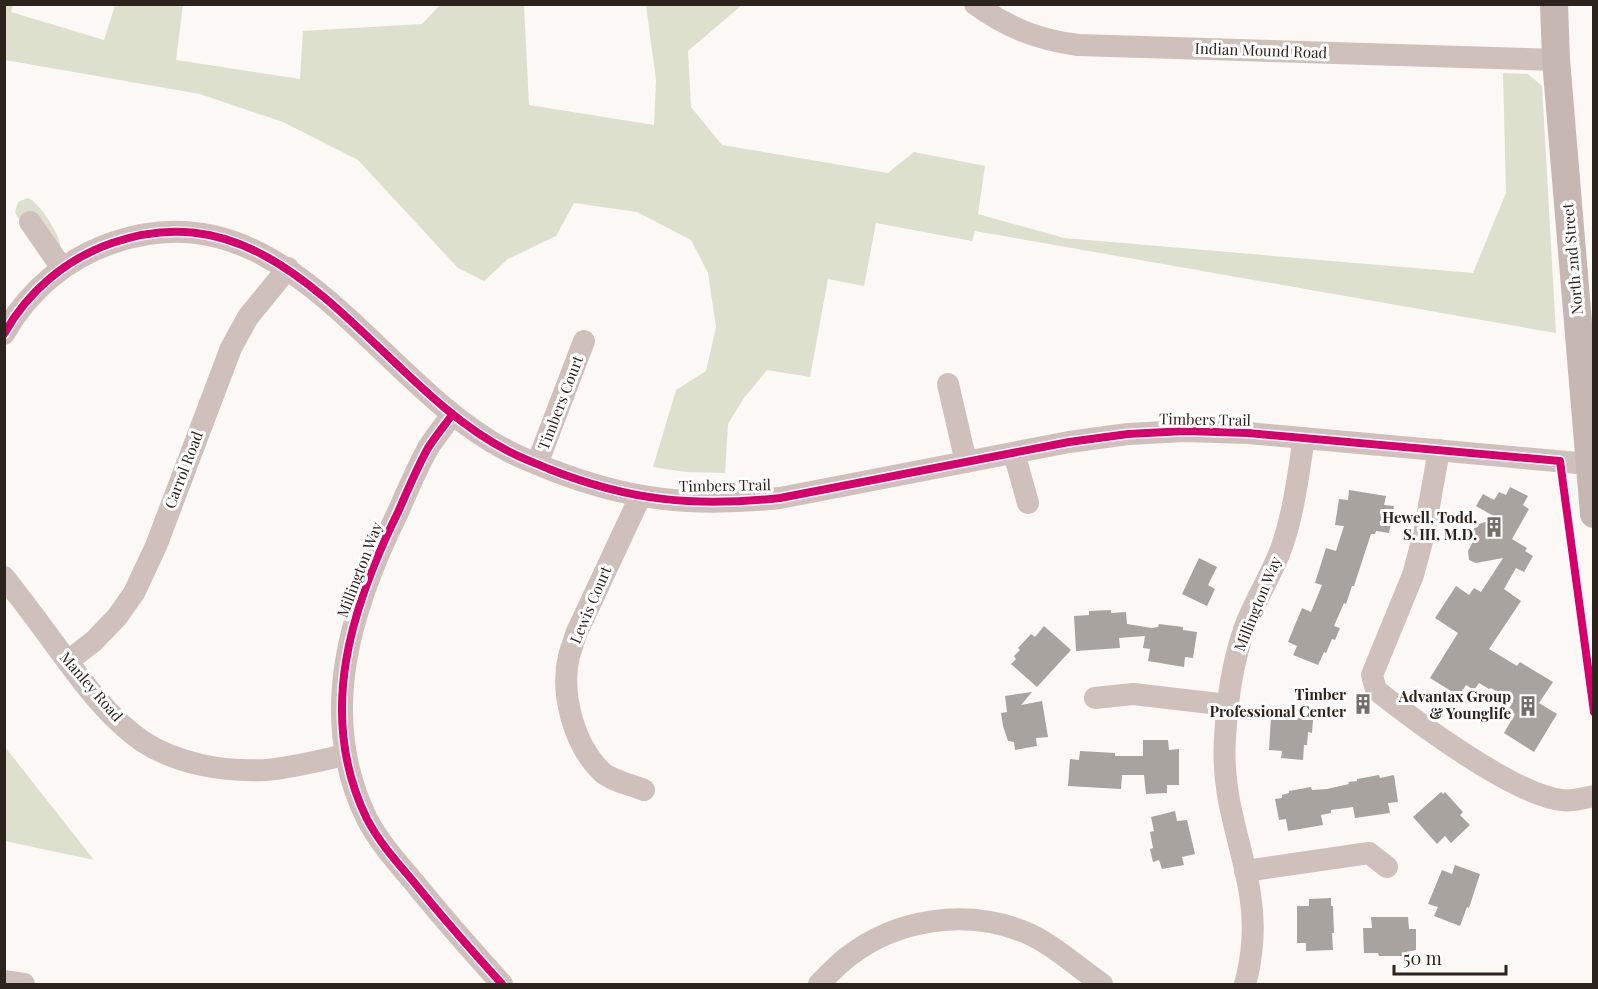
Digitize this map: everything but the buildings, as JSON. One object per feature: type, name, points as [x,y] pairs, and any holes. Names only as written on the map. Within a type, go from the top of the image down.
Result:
[{"type":"main road","name":"North 2nd Street","points":[[1554,4],[1556,60],[1593,514]]},
{"type":"street","name":"Indian Mound Road","points":[[975,4],[1013,28],[1028,34],[1052,42],[1078,45],[1556,60]]},
{"type":"street","points":[[30,222],[62,268]]},
{"type":"street","name":"Timbers Trail","points":[[4,334],[24,304],[62,268],[90,251],[141,235],[176,232],[222,238],[252,248],[288,268],[452,415],[508,452],[581,481],[639,497],[707,503],[780,498],[1070,442],[1128,434],[1185,431],[1304,438],[1589,464]]},
{"type":"street","name":"Carrol Road","points":[[68,662],[94,641],[134,593],[156,546],[231,348],[248,317],[288,268]]},
{"type":"street","name":"Timbers Court","points":[[537,464],[584,341]]},
{"type":"street","points":[[948,384],[966,462]]},
{"type":"street","name":"Millington Way","points":[[452,415],[429,448],[377,554],[353,628],[342,682],[342,731],[354,785],[367,818],[381,843],[502,984]]},
{"type":"street","name":"Millington Way","points":[[1245,984],[1251,953],[1251,896],[1225,787],[1224,761],[1228,705],[1236,657],[1245,628],[1280,550],[1288,526],[1304,438]]},
{"type":"street","points":[[1439,450],[1424,534],[1413,574],[1372,675],[1376,690],[1461,751],[1525,788],[1546,797],[1564,801],[1593,796]]},
{"type":"street","points":[[1014,453],[1028,503]]},
{"type":"street","name":"Lewis Court","points":[[639,497],[576,634],[568,658],[567,691],[572,719],[583,749],[604,773],[644,790]]},
{"type":"street","name":"Manley Road","points":[[4,577],[87,687],[117,720],[143,741],[175,757],[233,770],[267,770],[346,755]]},
{"type":"street","points":[[1095,698],[1133,693],[1228,705]]},
{"type":"street","points":[[1245,871],[1370,853],[1387,867]]},
{"type":"street","points":[[819,984],[848,956],[879,937],[912,924],[953,919],[992,922],[1024,932],[1102,984]]},
{"type":"street","points":[[4,981],[24,984]]},
{"type":"green space","points":[[4,5],[13,5],[11,12],[104,40],[115,5],[183,5],[176,60],[300,79],[303,31],[422,24],[440,5],[524,5],[529,105],[654,125],[656,80],[646,5],[742,5],[688,51],[691,107],[722,145],[888,173],[914,152],[985,166],[978,214],[1064,238],[1473,273],[1506,193],[1503,73],[1528,74],[1542,86],[1556,333],[975,231],[972,241],[876,223],[864,286],[828,279],[810,377],[767,370],[744,398],[728,424],[725,473],[686,472],[653,467],[676,390],[706,371],[716,327],[708,273],[691,240],[637,212],[574,203],[556,236],[508,259],[484,281],[458,268],[358,160],[283,122],[200,94],[5,60]]},
{"type":"green space","points":[[28,198],[49,220],[60,243],[60,248],[42,254],[17,216],[15,212],[18,202]]},
{"type":"green space","points":[[5,747],[94,860],[5,841]]},
{"type":"cycle path","points":[[4,334],[25,304],[64,267],[112,243],[174,232],[229,240],[279,264],[326,299],[415,382],[460,420],[508,451],[579,480],[635,495],[719,502],[780,498],[1069,442],[1128,434],[1185,431],[1248,433],[1560,461],[1594,712]]},
{"type":"cycle path","points":[[452,415],[420,463],[382,547],[354,623],[346,662],[342,701],[344,740],[352,780],[367,819],[377,836],[435,908],[502,984]]},
{"type":"place","name":"Hewell, Todd, S. III, M.D.","points":[[1494,527]]},
{"type":"place","name":"Timber Professional Center","points":[[1363,704]]},
{"type":"place","name":"Advantax Group & Younglife","points":[[1528,706]]}]
